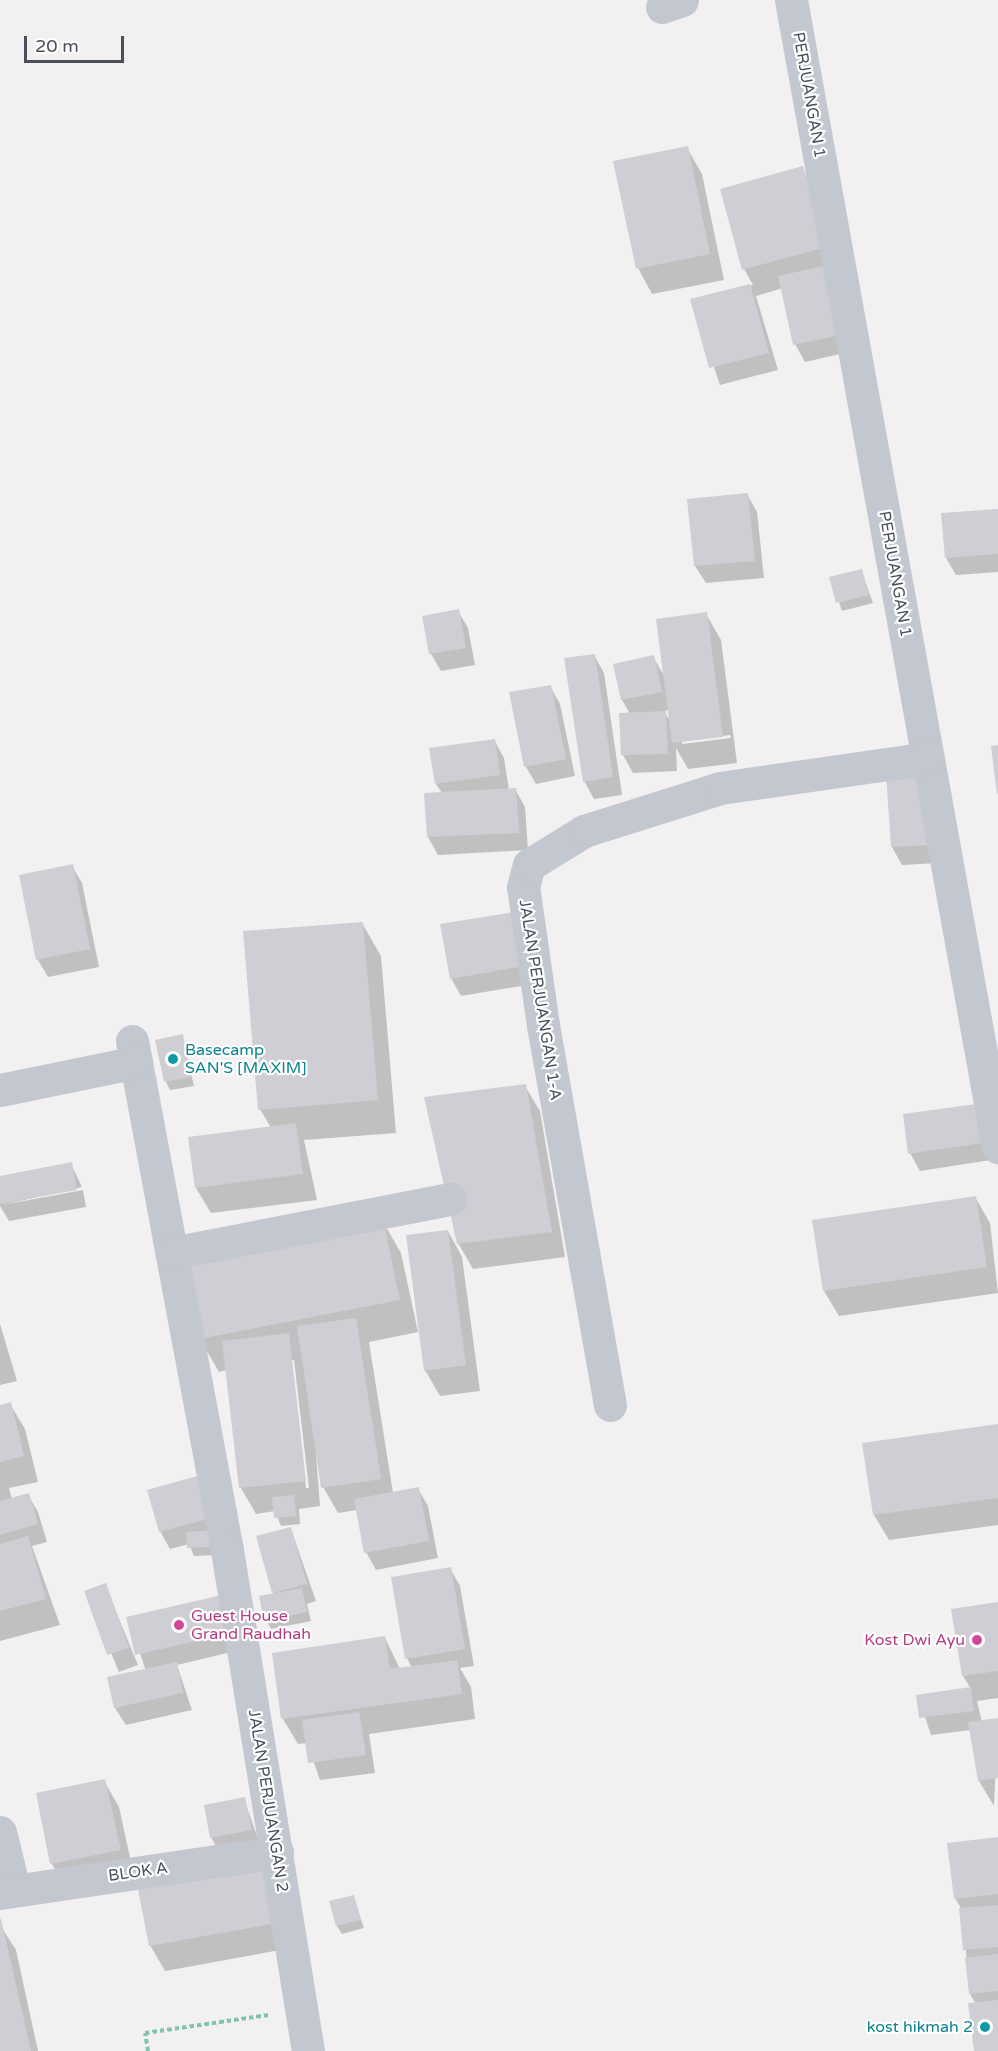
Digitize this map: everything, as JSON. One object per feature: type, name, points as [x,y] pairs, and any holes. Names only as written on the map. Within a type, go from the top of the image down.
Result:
[{"type":"street","name":"PERJUANGAN 1","points":[[791,0],[998,1147]]},
{"type":"street","name":"JALAN PERJUANGAN 1-A","points":[[610,1405],[543,1025],[523,887],[530,865],[584,831],[720,788],[928,758]]},
{"type":"street","name":"JALAN PERJUANGAN 2","points":[[0,1090],[134,1052],[227,1550],[308,2051]]},
{"type":"street","points":[[172,1253],[450,1200]]},
{"type":"street","points":[[0,1832],[7,1891]]},
{"type":"street","name":"BLOK A","points":[[7,1891],[277,1852]]},
{"type":"path","points":[[148,2051],[145,2033],[302,2011]]},
{"type":"building","points":[[688,146],[710,254],[636,269],[613,161]]},
{"type":"building","points":[[803,166],[826,247],[742,270],[720,189]]},
{"type":"building","points":[[824,266],[840,335],[793,345],[778,276]]},
{"type":"building","points":[[750,284],[769,353],[709,368],[690,299]]},
{"type":"building","points":[[748,493],[755,561],[694,566],[687,499]]},
{"type":"building","points":[[998,509],[998,554],[945,558],[941,513]]},
{"type":"building","points":[[862,569],[869,595],[836,603],[829,577]]},
{"type":"building","points":[[459,609],[466,648],[429,654],[422,616]]},
{"type":"building","points":[[707,612],[723,737],[672,743],[656,619]]},
{"type":"building","points":[[595,654],[613,777],[583,782],[564,658]]},
{"type":"building","points":[[654,655],[662,692],[621,700],[613,664]]},
{"type":"building","points":[[551,685],[566,759],[524,767],[509,692]]},
{"type":"building","points":[[666,711],[668,754],[621,755],[619,713]]},
{"type":"building","points":[[495,739],[500,775],[435,784],[429,748]]},
{"type":"building","points":[[998,745],[998,794],[997,794],[991,746]]},
{"type":"building","points":[[926,772],[930,845],[891,847],[886,774]]},
{"type":"building","points":[[516,788],[519,833],[427,837],[424,793]]},
{"type":"building","points":[[73,864],[90,949],[36,960],[19,875]]},
{"type":"building","points":[[521,911],[530,965],[450,979],[440,924]]},
{"type":"building","points":[[363,922],[378,1100],[258,1110],[243,931]]},
{"type":"building","name":"Basecamp SAN'S [MAXIM]","points":[[183,1034],[190,1077],[164,1082],[155,1040]]},
{"type":"building","points":[[526,1084],[552,1232],[457,1244],[424,1097]]},
{"type":"building","points":[[976,1104],[982,1143],[908,1154],[903,1114]]},
{"type":"building","points":[[296,1123],[303,1174],[195,1188],[188,1137]]},
{"type":"building","points":[[72,1162],[77,1190],[0,1204],[0,1176]]},
{"type":"building","points":[[976,1196],[987,1267],[823,1291],[812,1220]]},
{"type":"building","points":[[383,1219],[400,1300],[199,1339],[182,1258]]},
{"type":"building","points":[[448,1230],[466,1365],[424,1371],[406,1235]]},
{"type":"building","points":[[356,1318],[381,1479],[321,1488],[297,1326]]},
{"type":"building","points":[[289,1333],[306,1481],[239,1488],[222,1341]]},
{"type":"building","points":[[11,1402],[24,1456],[0,1462],[0,1405]]},
{"type":"building","points":[[998,1424],[998,1498],[873,1515],[862,1443]]},
{"type":"building","points":[[197,1476],[208,1519],[159,1532],[147,1490]]},
{"type":"building","points":[[419,1487],[429,1541],[364,1553],[354,1499]]},
{"type":"building","points":[[29,1493],[38,1524],[0,1535],[0,1501]]},
{"type":"building","points":[[294,1495],[296,1516],[274,1518],[272,1497]]},
{"type":"building","points":[[291,1527],[307,1584],[272,1593],[256,1536]]},
{"type":"building","points":[[212,1530],[213,1547],[187,1548],[186,1532]]},
{"type":"building","points":[[28,1536],[46,1599],[0,1611],[0,1544]]},
{"type":"building","points":[[451,1567],[465,1649],[405,1659],[391,1577]]},
{"type":"building","points":[[106,1583],[129,1648],[107,1655],[84,1591]]},
{"type":"building","points":[[302,1588],[307,1612],[264,1621],[259,1596]]},
{"type":"building","name":"Guest House Grand Raudhah","points":[[222,1595],[231,1633],[135,1655],[126,1617]]},
{"type":"building","name":"Kost Dwi Ayu","points":[[998,1602],[998,1671],[962,1676],[951,1609]]},
{"type":"building","points":[[385,1636],[390,1669],[457,1660],[462,1694],[281,1719],[272,1653]]},
{"type":"building","points":[[177,1662],[183,1693],[114,1708],[107,1677]]},
{"type":"building","points":[[971,1687],[974,1711],[919,1718],[916,1695]]},
{"type":"building","points":[[359,1712],[366,1755],[308,1763],[302,1720]]},
{"type":"building","points":[[998,1718],[998,1778],[978,1781],[968,1722]]},
{"type":"building","points":[[105,1779],[121,1850],[50,1864],[36,1793]]},
{"type":"building","points":[[245,1797],[252,1830],[210,1838],[204,1805]]},
{"type":"building","points":[[998,1837],[998,1894],[954,1899],[947,1843]]},
{"type":"building","points":[[264,1856],[277,1923],[149,1946],[136,1879]]},
{"type":"building","points":[[354,1895],[361,1920],[336,1926],[329,1901]]},
{"type":"building","points":[[998,1905],[998,1947],[963,1950],[959,1908]]},
{"type":"building","points":[[1,1919],[31,2051],[0,2051]]},
{"type":"building","points":[[998,1954],[998,1991],[969,1994],[965,1958]]},
{"type":"building","name":"kost hikmah 2","points":[[998,2000],[998,2051],[974,2051],[968,2003]]},
{"type":"place","name":"Basecamp SAN'S [MAXIM]","points":[[173,1059]]},
{"type":"place","name":"Guest House Grand Raudhah","points":[[179,1625]]},
{"type":"place","name":"Kost Dwi Ayu","points":[[977,1640]]},
{"type":"place","name":"kost hikmah 2","points":[[985,2027]]}]
